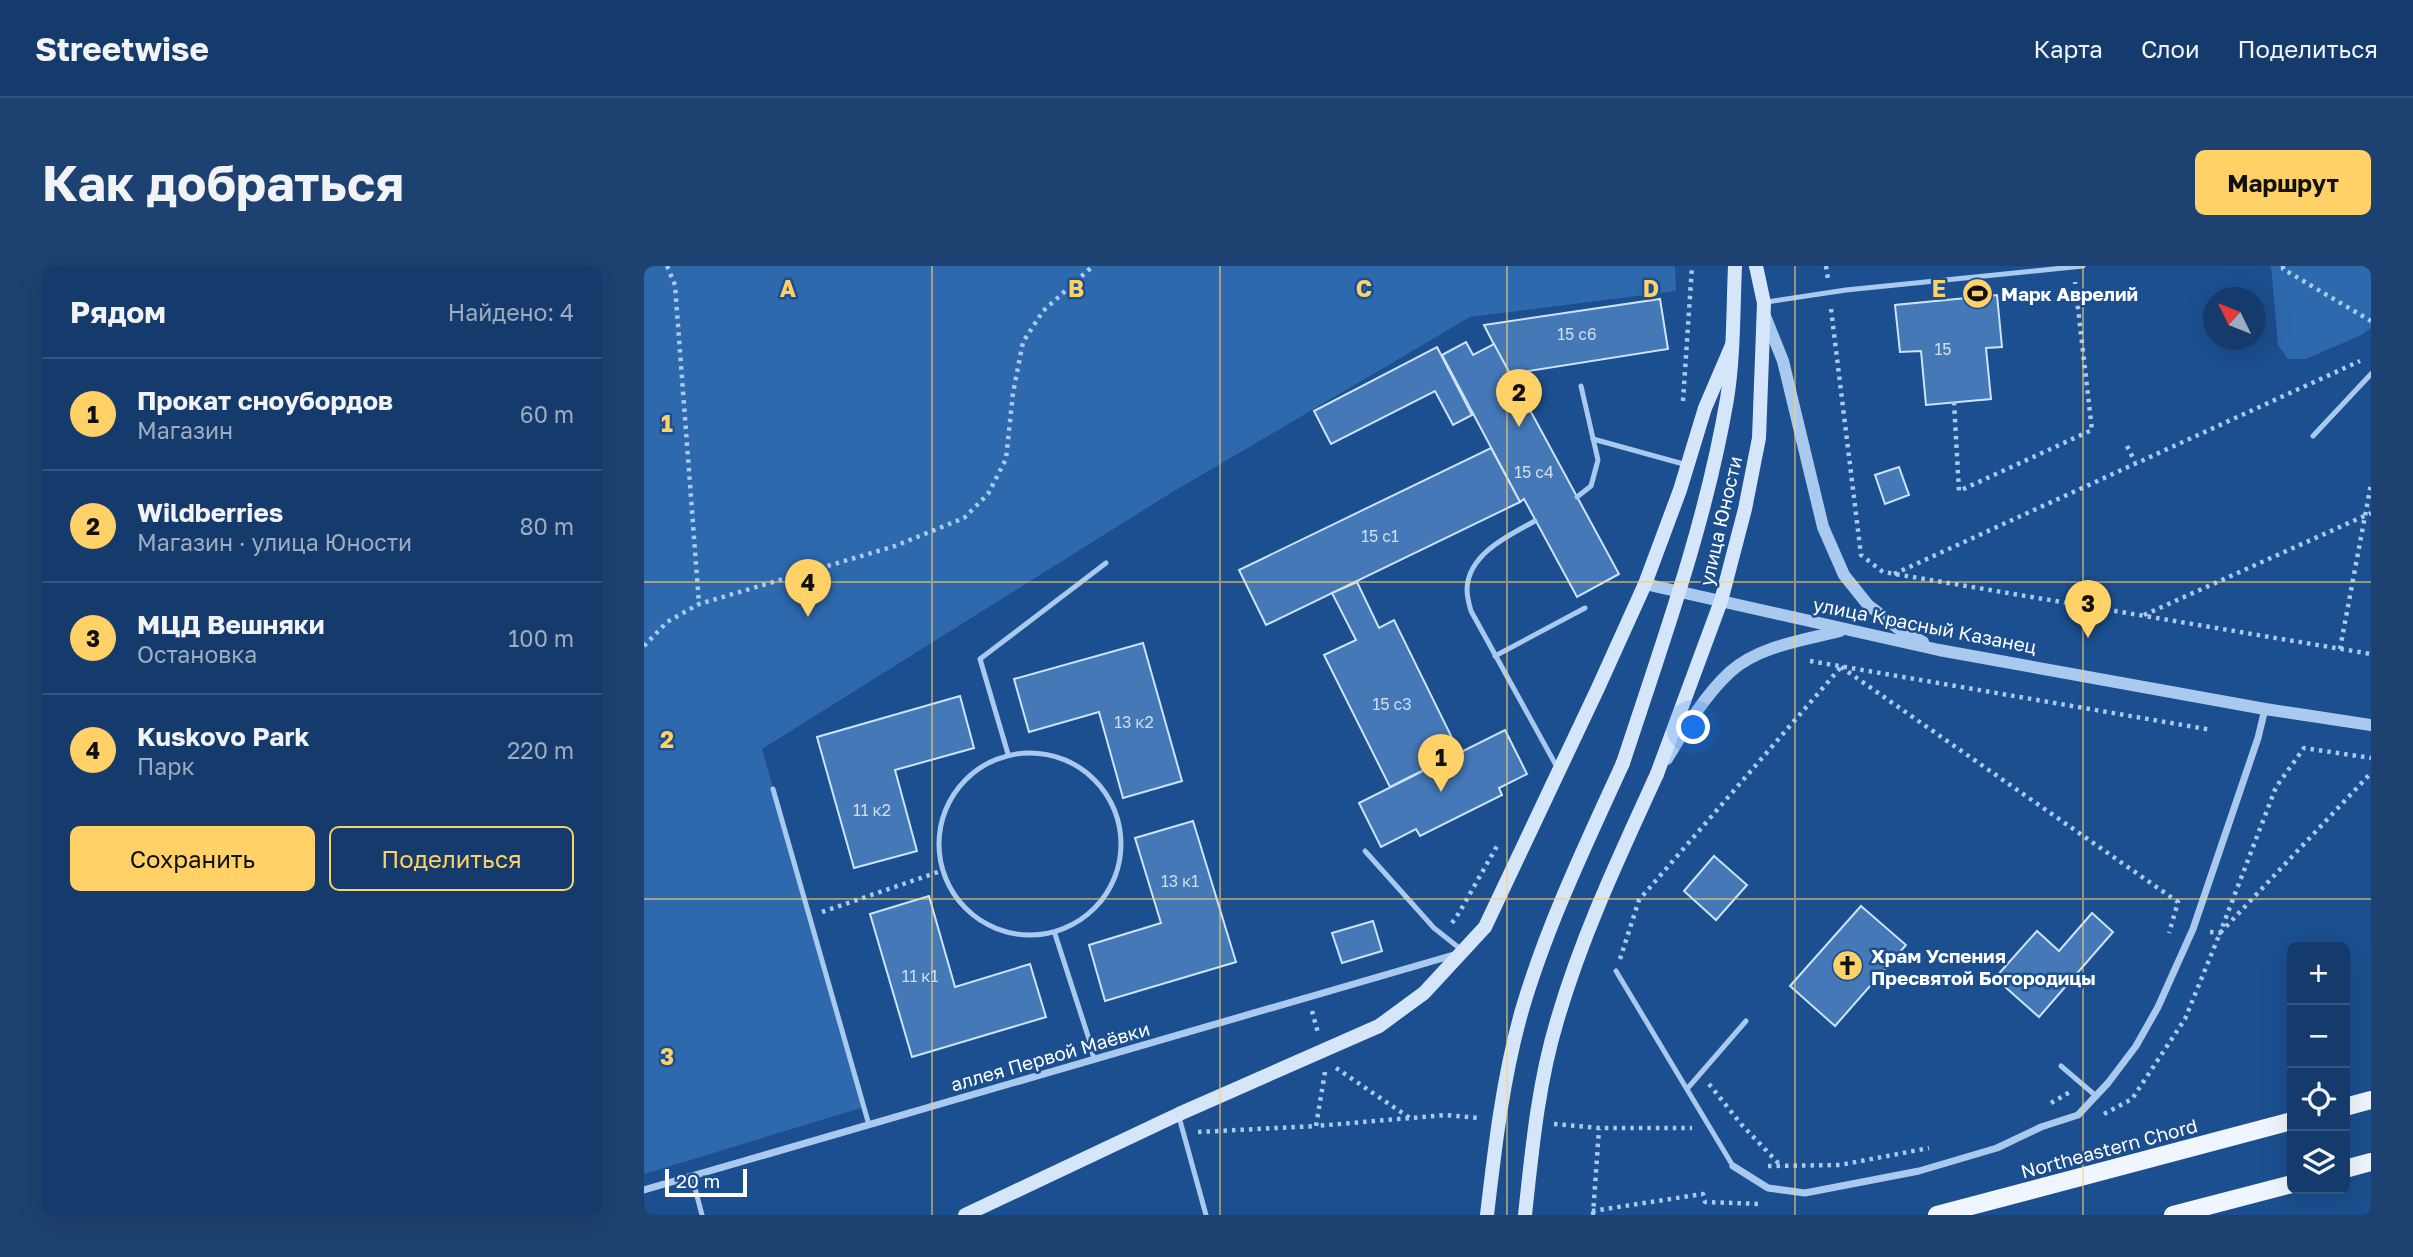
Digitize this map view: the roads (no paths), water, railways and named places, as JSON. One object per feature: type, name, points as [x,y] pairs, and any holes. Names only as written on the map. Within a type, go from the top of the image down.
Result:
[{"type":"main road","name":"улица Юности","points":[[1486,1215],[1499,1116],[1522,1010],[1564,892],[1623,763],[1679,592],[1711,474],[1727,398],[1735,266]]},
{"type":"main road","name":"улица Юности","points":[[1525,1215],[1535,1117],[1557,1022],[1599,900],[1657,774],[1721,601],[1745,509],[1759,438],[1763,308],[1756,266]]},
{"type":"main road","points":[[965,1215],[1179,1114],[1325,1056],[1380,1026],[1424,993],[1464,952],[1485,927],[1644,584],[1680,490],[1704,408],[1732,345]]},
{"type":"main road","points":[[2350,1106],[2371,1100]]},
{"type":"main road","name":"Northeastern Chord","points":[[1937,1215],[2287,1122]]},
{"type":"main road","points":[[2350,1168],[2371,1162]]},
{"type":"main road","points":[[2173,1215],[2287,1185]]},
{"type":"main road","points":[[991,1215],[1017,1190]]},
{"type":"street","points":[[1763,308],[1783,361],[1823,527],[1844,575],[1868,605],[1899,629],[1939,650]]},
{"type":"street","name":"улица Красный Казанец","points":[[1644,584],[1939,650],[2265,709],[2371,725]]},
{"type":"street","points":[[1657,774],[1695,713],[1731,671],[1759,654],[1782,645],[1845,630]]},
{"type":"street","points":[[1733,1166],[1768,1188],[1805,1193],[1907,1174],[1997,1148],[2041,1127],[2078,1115],[2136,1046],[2181,959],[2258,738],[2265,709]]},
{"type":"street","name":"аллея Первой Маёвки","points":[[644,1190],[1464,952]]},
{"type":"lane","points":[[1763,308],[1829,293],[2083,266]]},
{"type":"lane","points":[[2313,436],[2371,374]]},
{"type":"lane","points":[[1577,497],[1591,486],[1598,460],[1581,386]]},
{"type":"lane","points":[[1593,439],[1687,466]]},
{"type":"lane","points":[[1535,521],[1495,544],[1476,562],[1467,588],[1471,611],[1558,769]]},
{"type":"lane","points":[[1007,754],[980,659],[1106,564]]},
{"type":"lane","points":[[1495,656],[1585,608]]},
{"type":"lane","points":[[1048,753],[1086,770],[1112,801],[1123,841],[1115,881],[1091,914],[1055,934],[1007,934],[966,912],[941,871],[937,834],[949,799],[974,770],[1007,754],[1048,753]]},
{"type":"lane","points":[[774,789],[869,1125]]},
{"type":"lane","points":[[1365,850],[1441,935],[1464,952]]},
{"type":"lane","points":[[1055,934],[1094,1060]]},
{"type":"lane","points":[[1616,971],[1733,1166]]},
{"type":"lane","points":[[1687,1089],[1746,1021]]},
{"type":"lane","points":[[2061,1066],[2096,1096]]},
{"type":"lane","points":[[1179,1114],[1206,1215]]},
{"type":"lane","points":[[692,1177],[702,1215]]},
{"type":"place","name":"Марк Аврелий","points":[[1978,293]]},
{"type":"place","name":"Wildberries","points":[[1519,427]]},
{"type":"place","name":"Kuskovo Park","points":[[808,617]]},
{"type":"place","name":"МЦД Вешняки","points":[[2088,638]]},
{"type":"place","name":"Прокат сноубордов","points":[[1441,792]]},
{"type":"place","name":"Храм Успения Пресвятой Богородицы","points":[[1848,966]]}]
